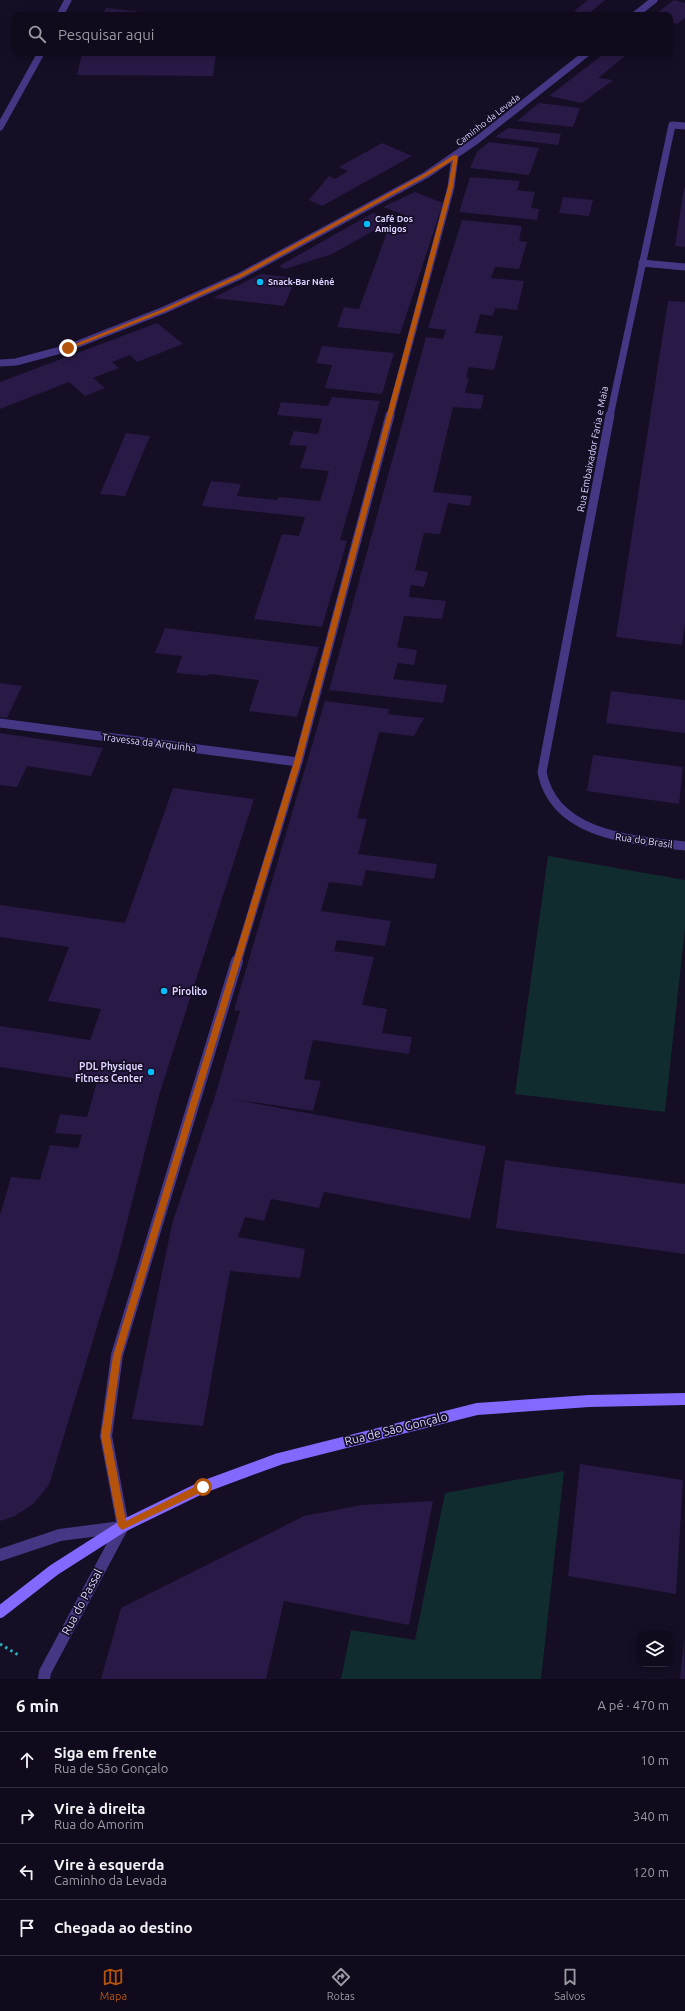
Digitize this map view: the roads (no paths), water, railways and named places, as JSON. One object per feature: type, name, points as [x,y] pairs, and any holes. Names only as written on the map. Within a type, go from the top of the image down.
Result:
[{"type":"main road","name":"Rua de São Gonçalo","points":[[0,1612],[54,1570],[122,1526],[203,1487],[279,1459],[477,1409],[589,1401],[685,1399]]},
{"type":"street","points":[[62,12],[68,0]]},
{"type":"street","points":[[639,12],[654,0]]},
{"type":"street","points":[[0,126],[15,102],[39,56]]},
{"type":"street","name":"Caminho da Levada","points":[[0,363],[16,362],[68,348],[164,310],[233,279],[426,175],[455,156],[583,56]]},
{"type":"street","name":"Rua Embaixador Faria e Maia","points":[[547,791],[542,772],[544,754],[603,444],[672,125],[685,126]]},
{"type":"street","points":[[122,1526],[106,1436],[117,1356],[298,762],[451,187],[455,156]]},
{"type":"street","points":[[642,263],[685,267]]},
{"type":"street","name":"Travessa da Arquinha","points":[[0,723],[298,762]]},
{"type":"street","name":"Rua do Brasil","points":[[547,791],[560,808],[587,827],[612,836],[685,846]]},
{"type":"street","name":"Rua de São Gonçalo","points":[[0,1555],[60,1535],[122,1526]]},
{"type":"street","name":"Rua do Passal","points":[[44,1679],[46,1672],[122,1526]]},
{"type":"place","name":"Café Dos Amigos","points":[[367,224]]},
{"type":"place","name":"Snack-Bar Néné","points":[[260,282]]},
{"type":"place","name":"Pirolito","points":[[164,991]]},
{"type":"place","name":"PDL Physique Fitness Center","points":[[151,1072]]}]
